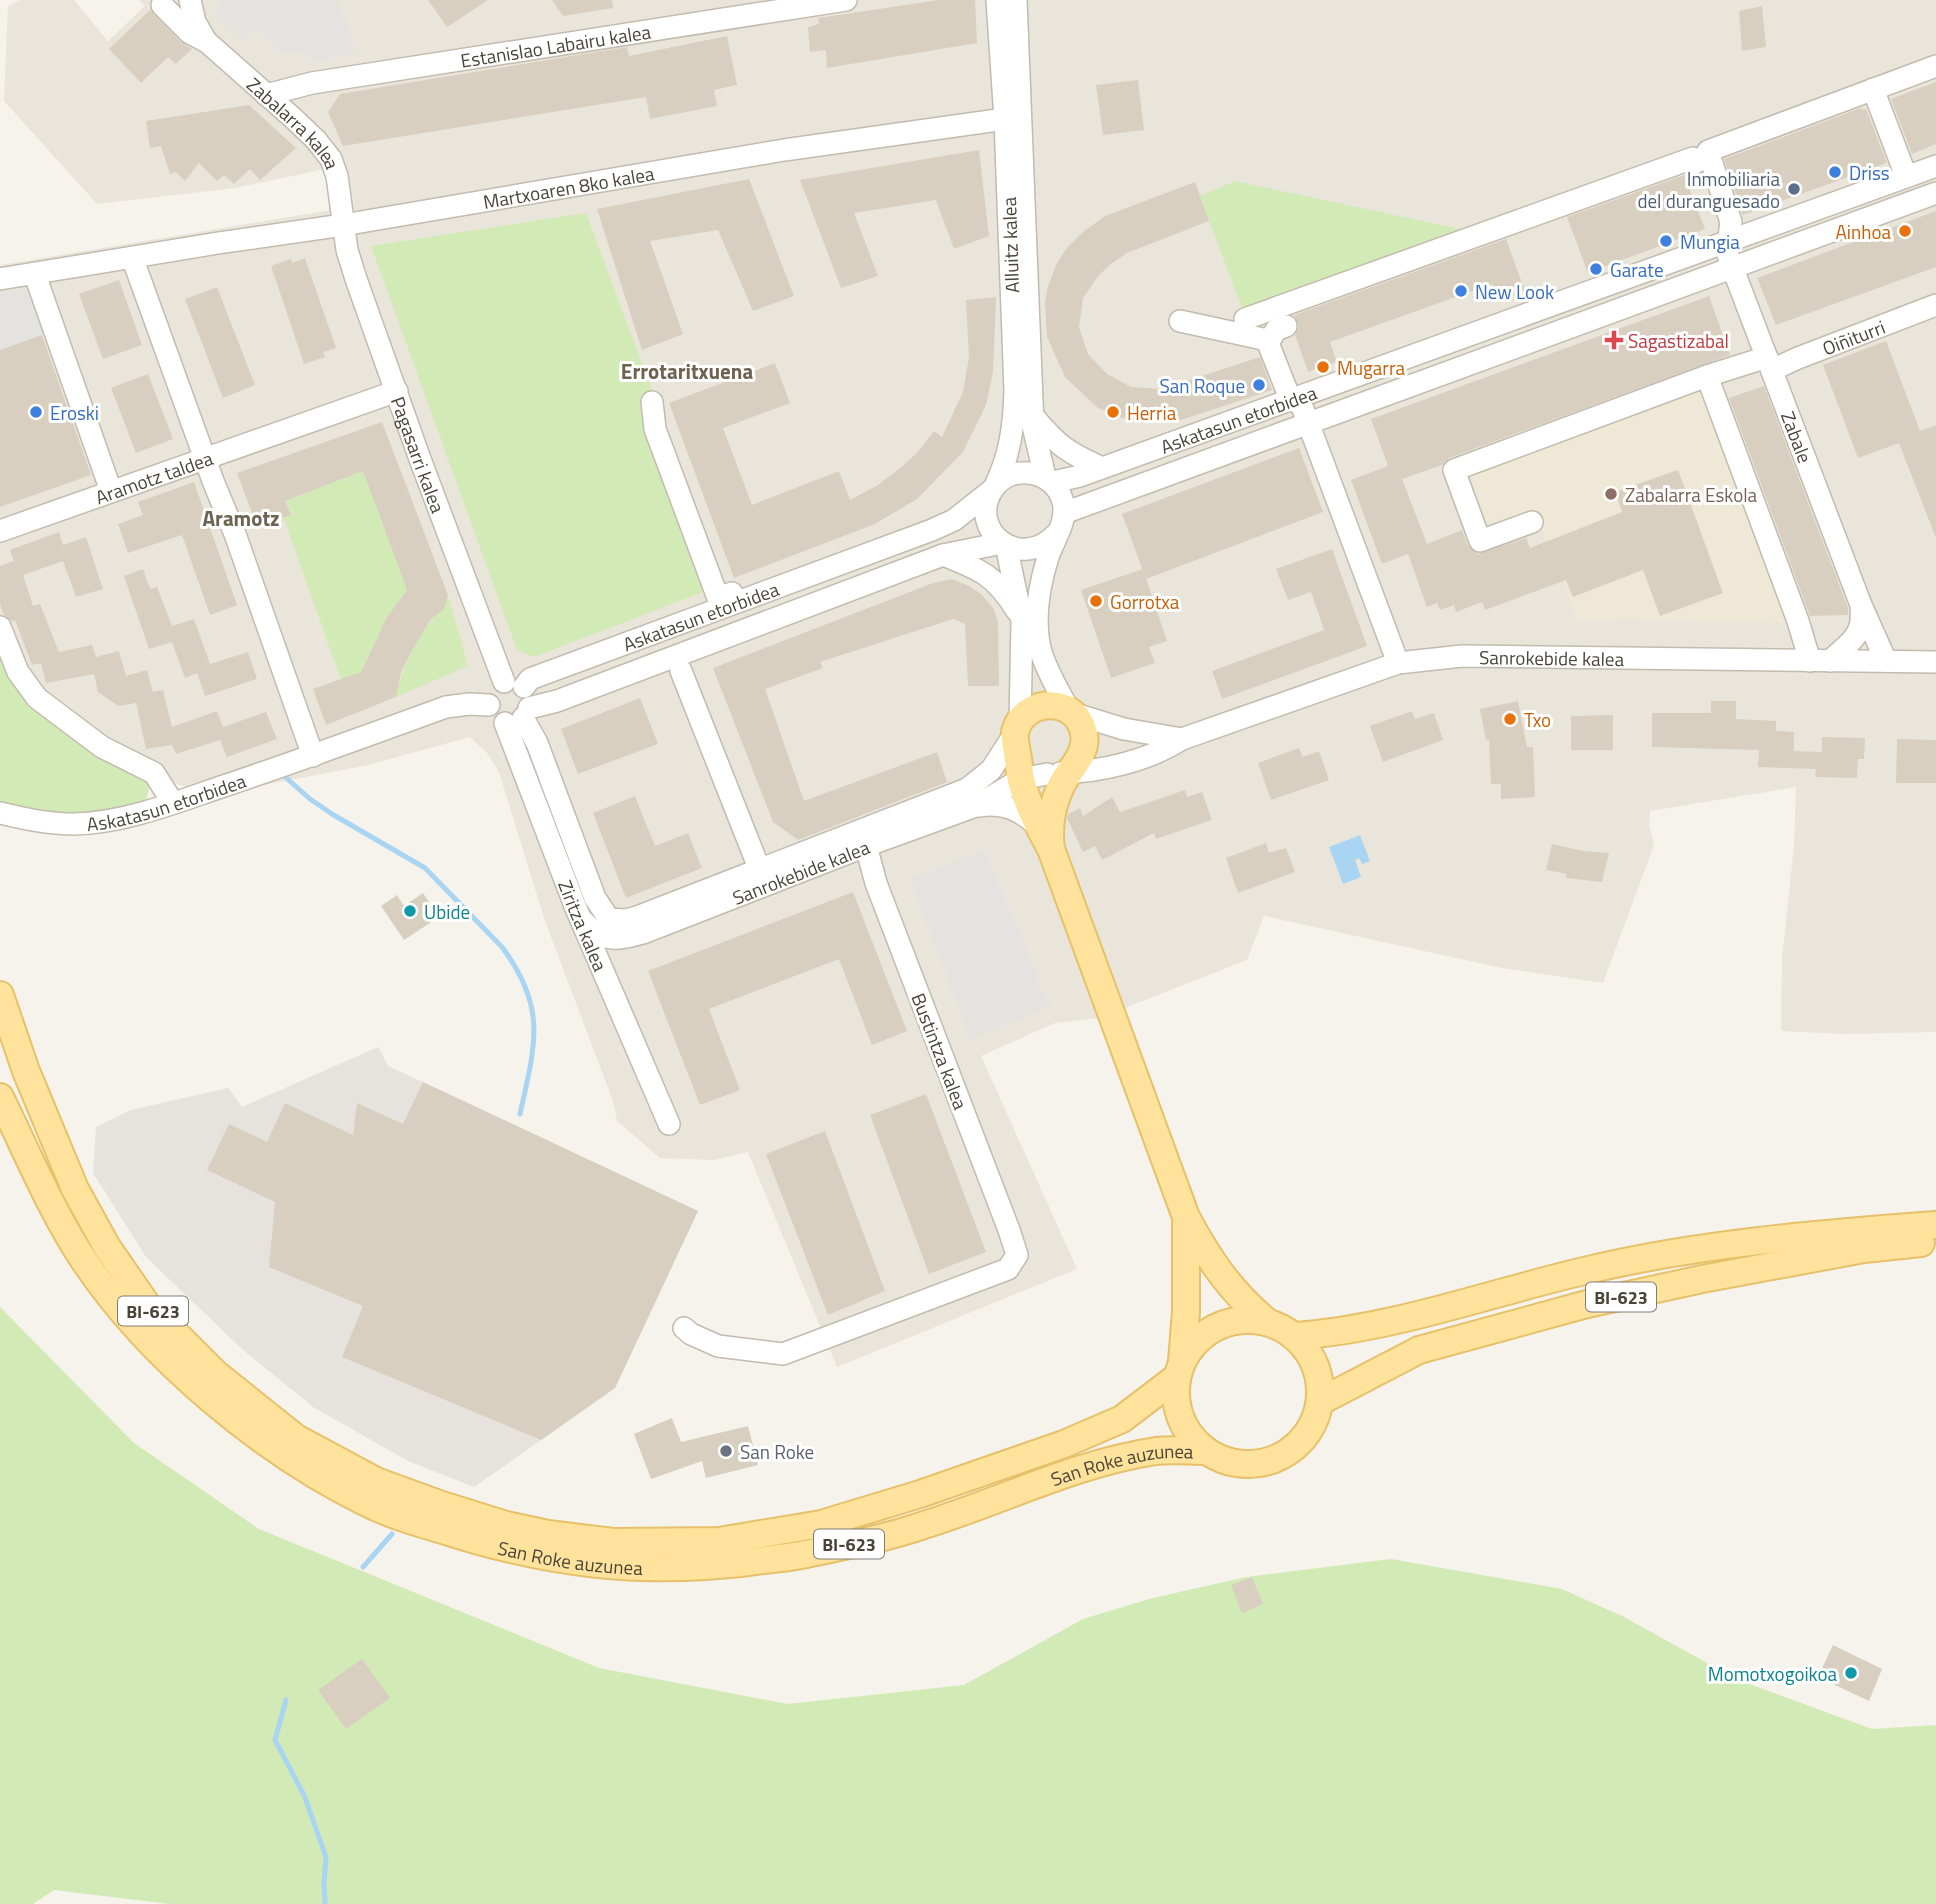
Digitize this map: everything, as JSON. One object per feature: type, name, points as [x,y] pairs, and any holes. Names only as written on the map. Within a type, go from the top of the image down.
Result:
[{"type":"main road","points":[[1045,838],[1062,771],[1085,744],[1081,723],[1071,712],[1058,705],[1047,704],[1027,713],[1018,747],[1045,838],[1186,1217],[1207,1257],[1243,1302],[1266,1321]]},
{"type":"main road","points":[[1018,747],[1030,768],[1062,771]]},
{"type":"main road","name":"BI-623","points":[[0,995],[26,1070],[75,1189],[107,1247],[147,1305],[216,1374],[296,1438],[376,1481],[442,1505],[506,1525],[548,1534],[626,1542],[719,1541],[821,1524],[920,1494],[1064,1444],[1122,1419],[1180,1369],[1197,1341],[1217,1326],[1241,1319],[1266,1321],[1282,1327],[1296,1336],[1311,1354],[1320,1377],[1321,1401],[1314,1424],[1299,1445],[1278,1459],[1253,1465],[1228,1462],[1206,1451],[1186,1431],[1177,1405],[1180,1369]]},
{"type":"main road","name":"San Roke auzunea","points":[[0,1097],[52,1205],[85,1262],[123,1310],[201,1392],[287,1458],[367,1503],[482,1543],[542,1558],[616,1566],[704,1567],[802,1555],[922,1526],[1125,1457],[1160,1450],[1206,1451]]},
{"type":"main road","points":[[1180,1369],[1186,1312],[1186,1217]]},
{"type":"main road","name":"BI-623","points":[[1296,1336],[1358,1329],[1587,1270],[1697,1249],[1936,1225]]},
{"type":"main road","name":"BI-623","points":[[1321,1401],[1419,1350],[1587,1304],[1702,1279],[1864,1249],[1936,1242]]},
{"type":"street","points":[[158,2],[173,7],[189,0]]},
{"type":"street","name":"Zabalarra kalea","points":[[189,0],[195,22],[207,42]]},
{"type":"street","name":"Estanislao Labairu kalea","points":[[266,95],[312,83],[846,0]]},
{"type":"street","name":"Alluitz kalea","points":[[993,488],[1009,453],[1015,417],[1005,119],[998,0]]},
{"type":"street","name":"Alluitz kalea","points":[[1016,0],[1032,416],[1035,444],[1049,479]]},
{"type":"street","name":"Zabalarra kalea","points":[[158,2],[190,33],[207,42],[316,140],[331,159],[337,176],[343,225]]},
{"type":"street","points":[[1906,176],[1873,89],[1936,66]]},
{"type":"street","name":"Zabale","points":[[1873,89],[1708,152],[1731,222],[1727,252],[1861,606],[1886,662]]},
{"type":"street","name":"Martxoaren 8ko kalea","points":[[0,279],[343,225],[784,150],[1005,119]]},
{"type":"street","points":[[1245,319],[1693,158],[1695,163]]},
{"type":"street","name":"Askatasun etorbidea","points":[[1049,479],[1080,476],[1936,166]]},
{"type":"street","name":"Askatasun etorbidea","points":[[1061,523],[1308,423],[1936,193]]},
{"type":"street","name":"Pagasarri kalea","points":[[343,225],[356,279],[517,704]]},
{"type":"street","points":[[132,257],[205,458],[397,391]]},
{"type":"street","points":[[35,275],[111,491]]},
{"type":"street","name":"Oiñiturri","points":[[1532,522],[1480,541],[1454,470],[1707,376],[1798,358],[1936,305]]},
{"type":"street","points":[[1180,321],[1263,339],[1268,343],[1308,423],[1398,663]]},
{"type":"street","points":[[1268,343],[1276,330],[1286,326]]},
{"type":"street","points":[[1707,376],[1798,621],[1820,661],[1859,633],[1862,623],[1861,606]]},
{"type":"street","name":"Askatasun etorbidea","points":[[652,402],[654,429],[718,598],[732,593]]},
{"type":"street","points":[[1032,416],[1050,438],[1070,454],[1102,468]]},
{"type":"street","name":"Aramotz taldea","points":[[0,531],[205,458],[237,539],[313,756]]},
{"type":"street","points":[[1061,523],[1050,542],[1040,548],[1017,549],[1004,544],[994,535],[986,513],[987,501],[993,488],[1004,478],[1026,472],[1049,479],[1060,493],[1061,523],[1044,575],[1038,605],[1039,639],[1044,661],[1071,712],[1124,729],[1182,739]]},
{"type":"street","name":"Askatasun etorbidea","points":[[517,704],[530,680],[538,676],[932,530],[954,520],[993,488]]},
{"type":"street","points":[[1004,544],[1023,621],[1018,747]]},
{"type":"street","name":"Askatasun etorbidea","points":[[0,813],[36,822],[75,824],[116,820],[313,756],[446,707],[489,705],[494,688],[517,704],[557,701],[943,555],[1004,544]]},
{"type":"street","points":[[943,555],[976,568],[995,580],[1023,621]]},
{"type":"street","points":[[0,627],[18,672],[37,698],[102,747],[154,773],[173,803]]},
{"type":"street","name":"Sanrokebide kalea","points":[[1062,771],[1121,764],[1168,749],[1182,739],[1398,663],[1462,656],[1936,662]]},
{"type":"street","points":[[681,671],[757,863]]},
{"type":"street","name":"Ziritza kalea","points":[[517,704],[537,743],[595,898],[603,912]]},
{"type":"street","name":"Ziritza kalea","points":[[517,704],[581,919],[669,1124]]},
{"type":"street","name":"Sanrokebide kalea","points":[[581,919],[591,930],[606,939],[621,939],[643,933],[976,806],[1018,747]]},
{"type":"street","name":"Sanrokebide kalea","points":[[603,912],[609,919],[637,917],[957,794],[975,784],[1018,747]]},
{"type":"street","points":[[976,806],[1001,804],[1013,808],[1045,838]]},
{"type":"street","name":"Bustintza kalea","points":[[684,1328],[718,1346],[783,1354],[1008,1269],[1017,1255],[881,895],[866,846]]},
{"type":"shaded area","points":[[20,0],[74,0],[108,41],[145,6],[139,0],[1936,0],[1936,1032],[1845,1034],[1781,1031],[1782,959],[1794,845],[1796,787],[1650,811],[1649,824],[1654,845],[1603,983],[1502,968],[1264,916],[1247,960],[1099,1018],[1055,1023],[981,1056],[1077,1269],[837,1367],[748,1152],[714,1160],[660,1158],[617,1121],[613,1101],[545,921],[499,772],[487,753],[470,737],[368,765],[239,790],[187,787],[145,775],[58,726],[0,642],[0,265],[331,210],[325,169],[235,188],[97,204],[4,101],[8,6]]},
{"type":"shaded area","points":[[219,0],[338,0],[357,54],[311,62],[306,50],[281,54],[256,31],[242,41],[212,14],[221,4]]},
{"type":"shaded area","points":[[30,289],[46,334],[0,350],[0,294]]},
{"type":"shaded area","name":"Zabalarra Eskola","points":[[1705,388],[1792,623],[1577,620],[1536,513],[1490,531],[1470,475]]},
{"type":"shaded area","points":[[985,849],[1050,1007],[971,1040],[910,879]]},
{"type":"shaded area","points":[[378,1047],[388,1066],[698,1211],[615,1388],[474,1487],[408,1461],[313,1407],[242,1349],[146,1257],[93,1173],[96,1127],[131,1110],[228,1088],[242,1107]]},
{"type":"green space","points":[[1235,181],[1460,229],[1242,309],[1200,196]]},
{"type":"green space","points":[[586,213],[724,584],[534,657],[517,650],[371,246]]},
{"type":"green space","points":[[363,471],[407,590],[387,617],[361,672],[341,680],[283,516],[291,514],[285,501]]},
{"type":"green space","points":[[448,595],[468,666],[396,697],[413,648]]},
{"type":"green space","points":[[0,627],[18,672],[135,764],[150,785],[143,812],[116,820],[0,813]]},
{"type":"green space","points":[[0,1307],[134,1443],[259,1529],[599,1668],[788,1704],[964,1685],[1083,1619],[1149,1599],[1246,1577],[1391,1559],[1562,1589],[1624,1617],[1736,1679],[1872,1729],[1936,1725],[1936,1904],[170,1904],[54,1890],[33,1904],[0,1904]]},
{"type":"water","points":[[1360,835],[1370,861],[1362,864],[1359,858],[1355,860],[1361,877],[1343,884],[1329,847]]},
{"type":"building","points":[[428,0],[488,0],[447,27]]},
{"type":"building","points":[[552,0],[612,0],[613,8],[563,16]]},
{"type":"building","points":[[939,0],[975,0],[977,43],[827,68],[826,50],[810,52],[808,27],[819,24],[818,18]]},
{"type":"building","points":[[1762,6],[1766,47],[1742,51],[1739,11]]},
{"type":"building","points":[[150,10],[181,42],[192,49],[176,64],[168,57],[141,83],[109,49]]},
{"type":"building","points":[[727,36],[737,85],[714,90],[717,106],[650,119],[646,97],[343,146],[328,112],[340,94],[627,47],[629,56]]},
{"type":"building","points":[[1138,80],[1144,130],[1103,135],[1096,85]]},
{"type":"building","points":[[1936,82],[1936,144],[1912,154],[1891,99]]},
{"type":"building","points":[[249,105],[296,148],[260,180],[250,169],[234,184],[224,175],[217,181],[199,163],[185,181],[176,172],[170,174],[161,146],[150,148],[146,121]]},
{"type":"building","points":[[1861,108],[1866,109],[1887,163],[1743,215],[1724,159]]},
{"type":"building","points":[[979,150],[989,236],[954,249],[936,200],[854,213],[878,276],[841,288],[800,180]]},
{"type":"building","points":[[1684,175],[1705,229],[1588,273],[1567,217]]},
{"type":"building","points":[[749,179],[794,296],[753,311],[718,230],[650,241],[683,334],[642,350],[597,209]]},
{"type":"building","points":[[1195,182],[1209,221],[1127,253],[1099,275],[1083,298],[1079,327],[1088,354],[1107,374],[1131,387],[1162,389],[1260,357],[1272,390],[1181,420],[1143,421],[1123,418],[1098,408],[1065,377],[1047,337],[1047,289],[1056,265],[1066,249],[1105,216]]},
{"type":"building","points":[[1936,211],[1936,267],[1776,325],[1757,278]]},
{"type":"building","points":[[1506,239],[1525,291],[1498,301],[1492,284],[1330,342],[1337,362],[1308,372],[1295,335],[1299,327],[1294,315]]},
{"type":"building","points":[[305,258],[336,348],[323,352],[325,357],[304,364],[271,266],[291,259],[292,263]]},
{"type":"building","points":[[119,280],[142,345],[103,359],[79,294]]},
{"type":"building","points":[[217,287],[255,385],[223,398],[185,299]]},
{"type":"building","points":[[1709,296],[1730,355],[1449,458],[1442,465],[1402,479],[1427,544],[1462,530],[1468,546],[1478,554],[1526,538],[1530,548],[1622,512],[1615,492],[1678,470],[1723,593],[1660,616],[1643,570],[1573,597],[1566,580],[1485,610],[1482,602],[1456,612],[1454,605],[1440,610],[1437,603],[1427,607],[1408,554],[1382,564],[1351,480],[1388,466],[1371,419]]},
{"type":"building","points":[[996,297],[993,372],[986,405],[963,452],[917,499],[875,524],[734,578],[669,403],[775,363],[790,403],[723,428],[752,505],[839,471],[850,500],[878,485],[899,469],[917,453],[934,431],[942,437],[963,392],[969,357],[966,300]]},
{"type":"building","name":"Eroski","points":[[42,335],[91,475],[0,507],[0,350]]},
{"type":"building","points":[[1886,341],[1920,431],[1936,425],[1936,538],[1899,443],[1858,458],[1823,365]]},
{"type":"building","points":[[148,374],[173,439],[136,453],[111,388]]},
{"type":"building","points":[[1764,386],[1848,608],[1848,615],[1810,616],[1729,398]]},
{"type":"building","points":[[382,422],[448,595],[444,609],[431,619],[410,654],[401,673],[396,697],[326,725],[313,689],[361,672],[387,617],[407,590],[363,471],[285,501],[291,515],[257,526],[237,473]]},
{"type":"building","points":[[1299,448],[1323,512],[1146,579],[1122,514]]},
{"type":"building","points":[[194,482],[237,605],[210,615],[182,535],[128,553],[118,524],[143,515],[138,502]]},
{"type":"building","points":[[59,532],[63,545],[86,537],[103,589],[76,597],[63,561],[23,575],[33,606],[40,604],[59,652],[92,645],[96,657],[119,651],[126,676],[147,670],[153,692],[163,690],[172,727],[217,711],[223,727],[266,712],[277,739],[227,757],[220,740],[176,754],[172,745],[146,749],[136,703],[118,706],[98,692],[94,674],[46,683],[41,663],[32,665],[15,620],[11,621],[4,615],[0,604],[0,566],[14,561],[10,550]]},
{"type":"building","points":[[1332,549],[1367,646],[1222,699],[1212,671],[1324,630],[1311,592],[1288,600],[1276,569]]},
{"type":"building","points":[[143,569],[150,589],[157,587],[172,626],[194,619],[210,664],[248,652],[257,679],[205,696],[197,673],[185,678],[172,642],[149,649],[124,576]]},
{"type":"building","points":[[1143,569],[1167,641],[1149,647],[1155,663],[1111,678],[1081,590]]},
{"type":"building","points":[[952,579],[981,594],[993,608],[998,621],[999,686],[968,686],[965,624],[953,619],[820,662],[823,668],[765,689],[804,801],[937,752],[947,782],[798,840],[773,822],[713,668],[933,583]]},
{"type":"building","points":[[640,698],[658,744],[578,774],[561,729]]},
{"type":"building","points":[[1518,701],[1527,747],[1533,747],[1535,797],[1501,799],[1501,784],[1491,784],[1489,739],[1486,740],[1480,709]]},
{"type":"building","points":[[1711,701],[1736,701],[1736,719],[1776,721],[1776,731],[1794,732],[1794,751],[1822,752],[1822,737],[1865,738],[1864,759],[1858,759],[1857,778],[1815,777],[1816,769],[1758,767],[1759,750],[1652,747],[1652,713],[1711,713]]},
{"type":"building","points":[[1412,711],[1415,719],[1434,713],[1443,740],[1383,762],[1370,726]]},
{"type":"building","points":[[1613,715],[1613,750],[1571,750],[1571,716]]},
{"type":"building","points":[[1897,739],[1936,740],[1936,783],[1896,783]]},
{"type":"building","points":[[1299,748],[1303,757],[1319,751],[1329,780],[1271,800],[1258,763]]},
{"type":"building","points":[[1185,790],[1187,797],[1202,792],[1212,820],[1156,839],[1154,833],[1102,860],[1095,846],[1083,852],[1067,818],[1068,814],[1080,808],[1083,816],[1112,797],[1120,812]]},
{"type":"building","points":[[635,796],[655,846],[688,833],[702,868],[626,898],[593,813]]},
{"type":"building","points":[[1266,843],[1269,853],[1286,848],[1295,872],[1238,893],[1226,858]]},
{"type":"building","points":[[1552,844],[1609,853],[1602,882],[1566,878],[1567,874],[1546,870]]},
{"type":"building","points":[[853,892],[907,1031],[872,1045],[839,959],[709,1009],[740,1090],[700,1105],[648,971]]},
{"type":"building","name":"Ubide","points":[[423,893],[439,917],[404,940],[381,906],[397,895],[404,906]]},
{"type":"building","points":[[423,1082],[698,1211],[615,1388],[541,1440],[342,1357],[363,1306],[269,1267],[275,1202],[207,1170],[229,1124],[267,1142],[285,1103],[353,1135],[357,1103],[403,1124]]},
{"type":"building","points":[[926,1094],[986,1252],[929,1274],[870,1115]]},
{"type":"building","points":[[825,1131],[885,1291],[828,1315],[766,1154]]},
{"type":"building","points":[[672,1418],[681,1442],[748,1426],[758,1465],[706,1478],[702,1461],[651,1479],[634,1434]]},
{"type":"building","points":[[1252,1577],[1263,1604],[1242,1613],[1231,1585]]},
{"type":"building","name":"Momotxogoikoa","points":[[1833,1645],[1882,1669],[1869,1701],[1818,1677]]},
{"type":"building","points":[[362,1659],[390,1698],[346,1729],[318,1690]]},
{"type":"waterway","points":[[283,775],[332,814],[425,868],[502,947],[517,969],[532,1009],[533,1047],[520,1114]]},
{"type":"waterway","points":[[363,1567],[392,1534]]},
{"type":"waterway","points":[[286,1700],[275,1740],[304,1795],[326,1857],[325,1904]]},
{"type":"place","name":"Driss","points":[[1835,172]]},
{"type":"place","name":"Inmobiliaria del duranguesado","points":[[1794,189]]},
{"type":"place","name":"Ainhoa","points":[[1905,231]]},
{"type":"place","name":"Mungia","points":[[1666,241]]},
{"type":"place","name":"Garate","points":[[1596,269]]},
{"type":"place","name":"New Look","points":[[1461,291]]},
{"type":"place","name":"Sagastizabal","points":[[1614,340]]},
{"type":"place","name":"Mugarra","points":[[1323,367]]},
{"type":"place","name":"San Roque","points":[[1259,385]]},
{"type":"place","name":"Eroski","points":[[36,412]]},
{"type":"place","name":"Herria","points":[[1113,412]]},
{"type":"place","name":"Zabalarra Eskola","points":[[1611,494]]},
{"type":"place","name":"Gorrotxa","points":[[1096,601]]},
{"type":"place","name":"Txo","points":[[1510,719]]},
{"type":"place","name":"Ubide","points":[[410,911]]},
{"type":"place","name":"San Roke","points":[[726,1451]]},
{"type":"place","name":"Momotxogoikoa","points":[[1851,1673]]},
{"type":"district","name":"Errotaritxuena","points":[[687,371]]},
{"type":"district","name":"Aramotz","points":[[241,518]]}]
